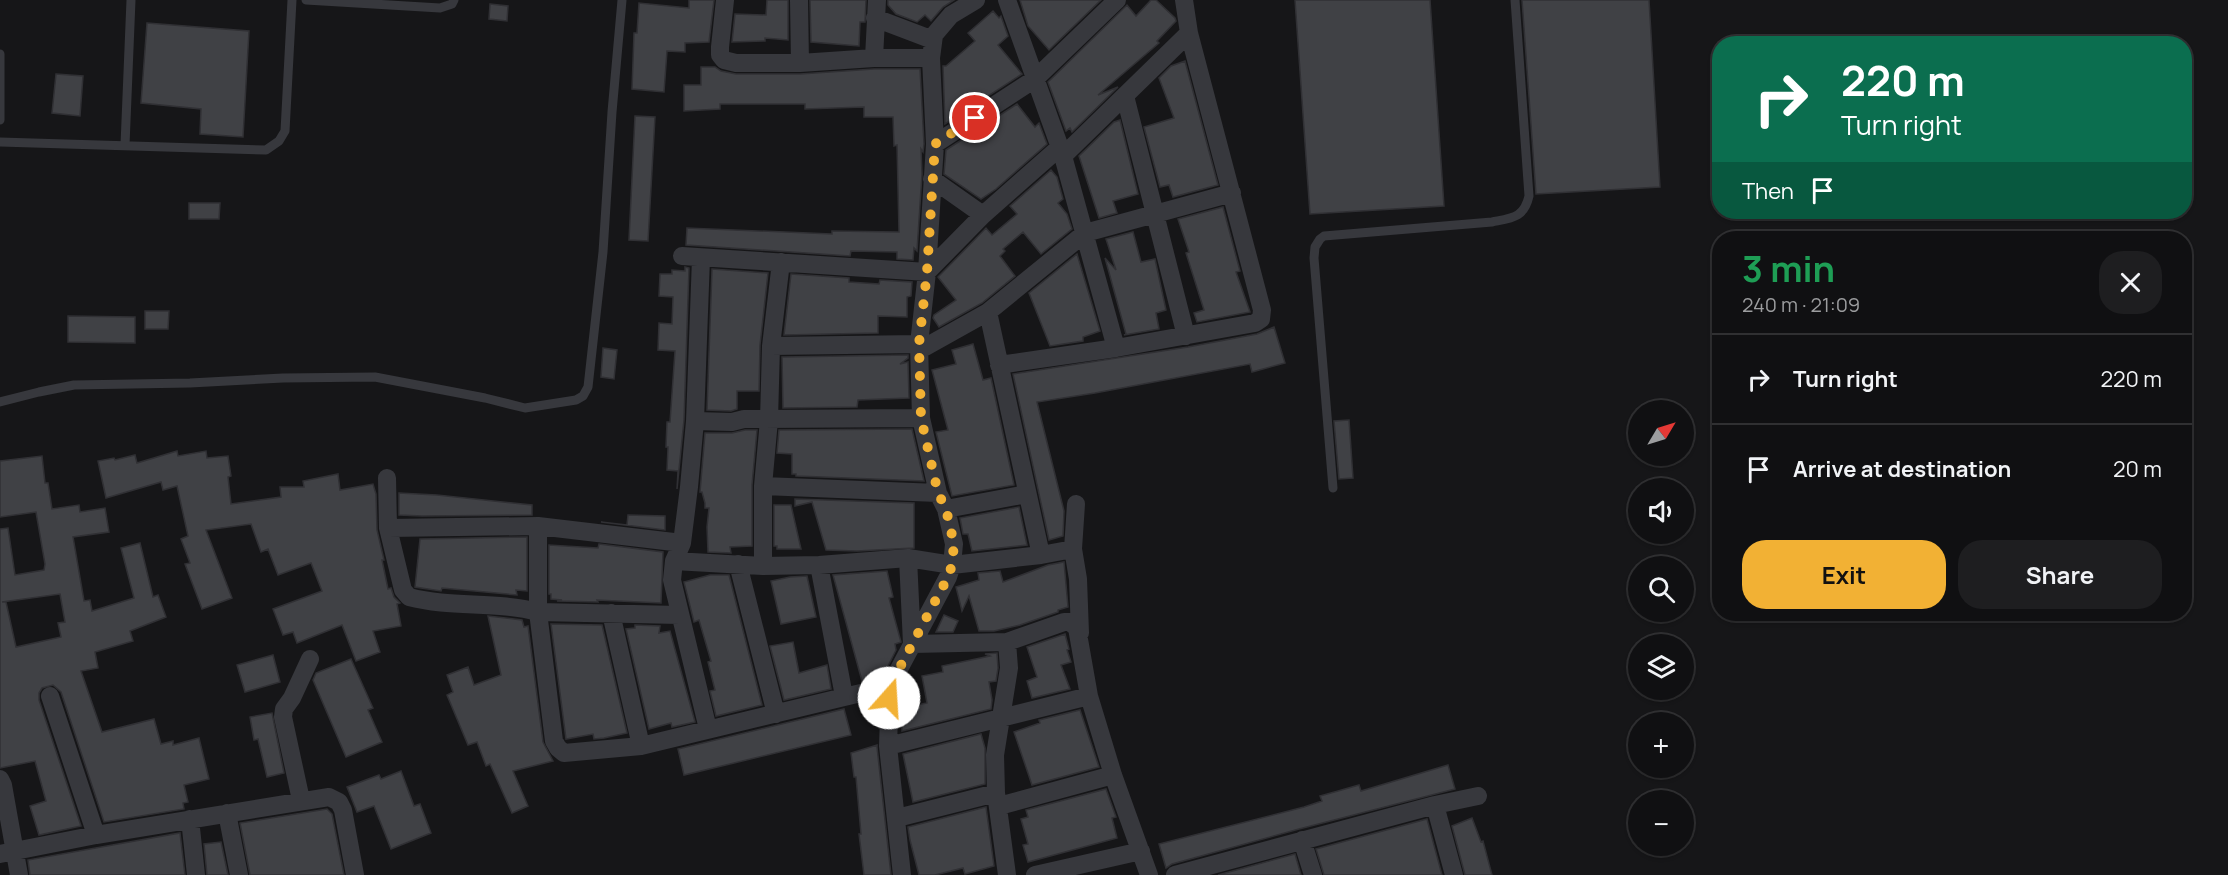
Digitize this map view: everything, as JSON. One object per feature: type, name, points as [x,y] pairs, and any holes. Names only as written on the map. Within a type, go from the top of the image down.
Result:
[{"type":"street","points":[[724,0],[720,47],[720,55],[724,60],[736,63],[800,63],[874,58],[931,58]]},
{"type":"street","points":[[799,0],[800,63]]},
{"type":"street","points":[[902,875],[888,746],[890,686],[941,591],[952,565],[954,544],[921,418],[919,347],[927,272],[935,144],[931,58],[934,35],[951,15],[976,0]]},
{"type":"street","points":[[1007,0],[1061,151],[1116,348]]},
{"type":"street","points":[[935,144],[1035,79],[1117,0]]},
{"type":"street","points":[[999,365],[1186,336],[1255,323],[1262,316],[1189,33],[1184,0]]},
{"type":"street","points":[[874,58],[876,9],[933,40]]},
{"type":"street","points":[[682,256],[927,272],[983,215],[1125,96],[1189,33]]},
{"type":"street","points":[[1125,96],[1186,336]]},
{"type":"street","points":[[932,179],[983,215]]},
{"type":"street","points":[[771,346],[919,347],[988,312],[1085,233],[1232,193]]},
{"type":"street","points":[[701,258],[695,421],[682,543],[674,561],[672,580],[708,729]]},
{"type":"street","points":[[763,566],[763,486],[769,420],[771,346],[781,262]]},
{"type":"street","points":[[988,312],[1041,555]]},
{"type":"street","points":[[695,421],[921,418]]},
{"type":"street","points":[[387,478],[388,528],[403,590],[409,597],[472,605],[519,607],[538,612],[680,615]]},
{"type":"street","points":[[763,486],[942,501],[1027,494]]},
{"type":"street","points":[[1076,504],[1073,549],[1078,579],[1080,633],[1089,696],[1113,774],[1149,875]]},
{"type":"street","points":[[388,528],[538,526],[682,543]]},
{"type":"street","points":[[538,526],[538,612],[554,741],[558,748],[569,754],[641,746],[890,686]]},
{"type":"street","points":[[674,561],[763,566],[819,565],[908,558],[952,565],[1073,549]]},
{"type":"street","points":[[908,558],[912,644]]},
{"type":"street","points":[[738,564],[776,714]]},
{"type":"street","points":[[819,565],[844,696]]},
{"type":"street","points":[[611,613],[641,746]]},
{"type":"street","points":[[912,644],[1007,642],[1064,622],[1074,624],[1080,633]]},
{"type":"street","points":[[1007,642],[1009,668],[995,755],[1007,875]]},
{"type":"street","points":[[301,800],[283,717],[284,709],[292,698],[310,659]]},
{"type":"street","points":[[50,696],[96,835]]},
{"type":"street","points":[[888,746],[1089,696]]},
{"type":"street","points":[[897,818],[1113,774]]},
{"type":"street","points":[[0,779],[3,785],[8,853],[19,875]]},
{"type":"street","points":[[1175,875],[1435,805],[1478,796]]},
{"type":"street","points":[[8,853],[96,835],[329,797],[339,802],[343,810],[355,875]]},
{"type":"street","points":[[1435,805],[1454,875]]},
{"type":"street","points":[[227,813],[239,875]]},
{"type":"street","points":[[190,819],[196,875]]},
{"type":"street","points":[[1302,840],[1312,875]]},
{"type":"street","points":[[1035,875],[1141,851]]},
{"type":"lane","points":[[125,145],[131,0]]},
{"type":"lane","points":[[0,142],[266,150],[279,141],[285,131],[292,0]]},
{"type":"lane","points":[[306,0],[440,8],[452,4],[454,0]]},
{"type":"lane","points":[[0,402],[74,385],[375,376],[525,408],[576,400],[583,396],[588,387],[603,252],[622,0]]},
{"type":"lane","points":[[1333,488],[1316,300],[1315,247],[1324,236],[1492,222],[1515,217],[1526,207],[1529,196],[1515,0]]},
{"type":"lane","points":[[0,54],[0,120]]},
{"type":"building","points":[[689,0],[714,0],[709,42],[685,43],[685,52],[667,51],[664,92],[632,89],[634,33],[637,33],[639,3],[689,8]]},
{"type":"building","points":[[767,0],[788,0],[788,40],[765,38],[765,41],[732,42],[735,14],[766,15]]},
{"type":"building","points":[[810,0],[866,0],[865,22],[860,22],[859,46],[811,42]]},
{"type":"building","points":[[888,0],[954,0],[943,7],[931,21],[925,15],[917,22],[896,14],[888,5]]},
{"type":"building","points":[[1020,0],[1101,0],[1049,50],[1028,26]]},
{"type":"building","points":[[1151,0],[1156,0],[1176,21],[1157,41],[1159,43],[1098,95],[1118,87],[1072,132],[1070,128],[1066,131],[1048,82],[1127,5],[1136,16]]},
{"type":"building","points":[[1295,0],[1430,0],[1444,206],[1310,214]]},
{"type":"building","points":[[1522,0],[1649,0],[1660,187],[1536,194]]},
{"type":"building","points":[[490,4],[508,6],[507,21],[489,19]]},
{"type":"building","points":[[993,11],[999,18],[1001,16],[1008,36],[998,45],[1022,74],[945,124],[943,66],[946,66],[975,41],[968,33]]},
{"type":"building","points":[[147,23],[249,31],[243,137],[200,134],[201,109],[141,103]]},
{"type":"building","points":[[1185,61],[1218,185],[1173,197],[1169,185],[1160,187],[1144,127],[1174,118],[1159,78],[1171,66]]},
{"type":"building","points":[[701,67],[715,67],[721,71],[736,74],[920,69],[924,144],[923,152],[921,149],[922,174],[917,251],[914,248],[913,260],[897,259],[897,252],[851,251],[850,256],[686,245],[687,228],[832,234],[832,231],[899,232],[897,145],[894,146],[893,117],[864,117],[864,107],[805,109],[805,104],[720,104],[720,109],[684,111],[684,85],[701,85]]},
{"type":"building","points":[[56,74],[83,76],[80,116],[52,113]]},
{"type":"building","points":[[1017,104],[1035,127],[1039,123],[1047,144],[996,189],[981,199],[944,174],[946,150]]},
{"type":"building","points":[[635,116],[655,117],[648,241],[629,240]]},
{"type":"building","points":[[1120,120],[1138,194],[1113,201],[1117,213],[1099,218],[1079,156],[1114,122]]},
{"type":"building","points":[[1051,170],[1057,177],[1063,199],[1058,203],[1067,214],[1072,229],[1041,254],[1023,232],[1003,249],[1005,251],[1000,256],[1015,276],[982,303],[939,327],[933,318],[934,315],[956,300],[938,277],[986,228],[992,235],[1017,214],[1010,206]]},
{"type":"building","points":[[189,203],[220,203],[219,219],[189,219]]},
{"type":"building","points":[[1223,207],[1240,271],[1236,272],[1250,312],[1197,322],[1194,313],[1204,310],[1178,219]]},
{"type":"building","points":[[1133,232],[1141,262],[1155,259],[1166,310],[1156,313],[1159,329],[1124,335],[1126,334],[1105,258],[1116,270],[1106,239]]},
{"type":"building","points":[[1077,254],[1100,331],[1083,337],[1083,341],[1050,346],[1029,293]]},
{"type":"building","points":[[685,267],[689,268],[684,420],[677,489],[678,471],[667,470],[668,447],[666,447],[675,351],[658,350],[659,323],[672,324],[673,297],[659,296],[660,274],[672,274],[672,270],[685,271]]},
{"type":"building","points":[[712,269],[768,273],[760,345],[759,391],[737,391],[737,409],[731,411],[707,410]]},
{"type":"building","points":[[791,274],[849,278],[849,282],[879,284],[880,280],[912,282],[911,296],[907,297],[907,317],[878,316],[878,333],[784,335]]},
{"type":"building","points":[[145,311],[169,311],[168,329],[145,329]]},
{"type":"building","points":[[68,316],[135,317],[135,343],[68,342]]},
{"type":"building","points":[[1274,327],[1285,363],[1252,372],[1250,364],[1037,402],[1064,511],[1063,536],[1049,540],[1013,374],[1188,347],[1257,334]]},
{"type":"building","points":[[973,344],[983,380],[991,378],[1014,485],[952,496],[936,432],[948,430],[932,370],[956,364],[952,350]]},
{"type":"building","points":[[603,348],[617,350],[614,379],[601,377]]},
{"type":"building","points":[[908,355],[908,358],[900,364],[908,362],[909,398],[858,400],[857,407],[783,408],[782,357]]},
{"type":"building","points":[[1349,420],[1353,478],[1339,479],[1334,421]]},
{"type":"building","points":[[912,429],[924,481],[796,476],[792,474],[792,454],[777,453],[779,430]]},
{"type":"building","points":[[757,430],[752,485],[752,546],[730,547],[731,553],[708,552],[709,508],[705,508],[702,492],[700,492],[705,433],[732,433]]},
{"type":"building","points":[[177,451],[178,456],[206,451],[207,458],[228,456],[231,504],[281,497],[280,487],[304,487],[303,481],[338,474],[340,490],[373,484],[376,494],[377,530],[384,560],[382,560],[388,589],[391,588],[394,597],[400,603],[397,604],[401,626],[373,631],[380,652],[356,661],[342,625],[297,643],[293,632],[283,635],[273,609],[322,591],[311,563],[278,575],[268,549],[261,552],[251,524],[206,530],[232,598],[202,609],[185,564],[190,563],[181,539],[188,536],[177,486],[163,490],[161,482],[106,498],[98,461],[135,455],[137,463]]},
{"type":"building","points":[[42,456],[45,483],[48,483],[52,509],[79,505],[80,512],[105,508],[109,532],[73,537],[84,601],[90,600],[92,611],[134,598],[121,548],[140,543],[153,597],[158,595],[166,617],[130,631],[133,641],[95,652],[98,668],[81,671],[102,732],[154,719],[161,744],[173,741],[173,745],[199,738],[209,779],[184,785],[188,802],[183,803],[184,809],[104,822],[61,692],[53,685],[42,688],[39,700],[81,826],[39,835],[30,806],[46,801],[35,761],[0,768],[0,529],[8,528],[15,575],[44,570],[45,564],[36,512],[0,517],[0,461]],"holes":[[[60,594],[65,622],[58,623],[61,637],[16,647],[6,602],[2,602]]]},
{"type":"building","points":[[399,493],[532,505],[532,515],[399,515]]},
{"type":"building","points":[[795,499],[914,503],[914,548],[826,550],[812,502],[795,506]]},
{"type":"building","points":[[774,505],[791,505],[801,549],[777,549],[777,546],[774,546]]},
{"type":"building","points":[[1019,507],[1027,545],[972,551],[968,534],[963,534],[960,518]]},
{"type":"building","points":[[628,515],[665,516],[665,530],[601,522],[627,525]]},
{"type":"building","points":[[527,537],[527,591],[516,590],[517,595],[442,588],[441,591],[415,587],[420,539]]},
{"type":"building","points":[[599,544],[663,552],[661,603],[551,599],[551,594],[549,594],[549,545],[598,548]]},
{"type":"building","points":[[1064,562],[1068,607],[1058,612],[1020,625],[994,631],[979,631],[969,596],[962,611],[956,587],[979,580],[978,573],[1000,571],[1003,582],[1048,565]]},
{"type":"building","points":[[887,571],[893,597],[889,598],[901,642],[895,644],[896,650],[887,668],[880,670],[882,676],[862,681],[833,575]]},
{"type":"building","points":[[710,575],[729,575],[762,705],[716,716],[710,691],[715,690],[708,662],[711,661],[699,620],[694,622],[684,582]]},
{"type":"building","points":[[807,576],[816,617],[781,624],[771,581]]},
{"type":"building","points":[[944,615],[958,621],[953,632],[936,632]]},
{"type":"building","points":[[488,616],[522,620],[524,627],[528,626],[543,742],[553,761],[513,771],[528,806],[512,813],[490,764],[486,766],[477,742],[468,745],[447,695],[453,692],[447,675],[468,667],[474,685],[501,675]]},
{"type":"building","points":[[551,624],[602,625],[627,733],[594,739],[593,734],[566,739]]},
{"type":"building","points":[[635,625],[660,626],[659,633],[670,631],[695,722],[672,727],[671,723],[649,729],[626,629],[635,628]]},
{"type":"building","points":[[1065,634],[1071,662],[1061,665],[1070,689],[1032,698],[1027,681],[1037,677],[1027,647]]},
{"type":"building","points":[[793,642],[799,673],[827,665],[831,689],[784,700],[770,646]]},
{"type":"building","points":[[997,653],[996,681],[989,682],[991,709],[902,731],[901,708],[927,703],[922,676],[943,672],[942,666]]},
{"type":"building","points":[[273,655],[280,682],[245,692],[237,665]]},
{"type":"building","points":[[351,659],[373,708],[368,710],[382,742],[346,757],[313,680],[316,673]]},
{"type":"building","points":[[844,709],[851,735],[684,775],[678,749]]},
{"type":"building","points":[[1080,710],[1099,767],[1032,785],[1014,732],[1040,723],[1039,720]]},
{"type":"building","points":[[272,713],[284,773],[267,777],[258,739],[254,740],[250,717]]},
{"type":"building","points":[[981,734],[985,748],[985,784],[913,802],[903,754]]},
{"type":"building","points":[[877,745],[891,875],[864,875],[859,834],[861,834],[856,777],[854,777],[851,753]]},
{"type":"building","points":[[1448,765],[1455,789],[1299,829],[1172,864],[1166,868],[1159,844],[1304,807],[1322,801],[1320,796],[1359,785],[1361,791]]},
{"type":"building","points":[[401,771],[414,806],[420,804],[431,833],[391,849],[374,806],[357,812],[347,787],[379,775],[381,779]]},
{"type":"building","points":[[1106,789],[1116,817],[1112,818],[1117,838],[1028,862],[1023,845],[1028,844],[1021,819],[1028,817],[1026,810]]},
{"type":"building","points":[[986,807],[994,866],[965,874],[963,868],[935,875],[919,875],[908,827]]},
{"type":"building","points":[[327,809],[332,814],[344,875],[250,875],[240,823]]},
{"type":"building","points":[[1472,818],[1481,842],[1483,841],[1492,875],[1465,875],[1452,826]]},
{"type":"building","points":[[1427,819],[1442,875],[1324,875],[1316,849]]},
{"type":"building","points":[[180,833],[185,875],[30,875],[28,860]]},
{"type":"building","points":[[221,842],[228,875],[207,875],[204,844]]},
{"type":"building","points":[[1295,854],[1301,875],[1218,875]]},
{"type":"route","points":[[889,698],[890,686],[941,591],[952,565],[954,544],[946,509],[938,493],[921,418],[919,344],[927,272],[935,144],[975,118]]}]
